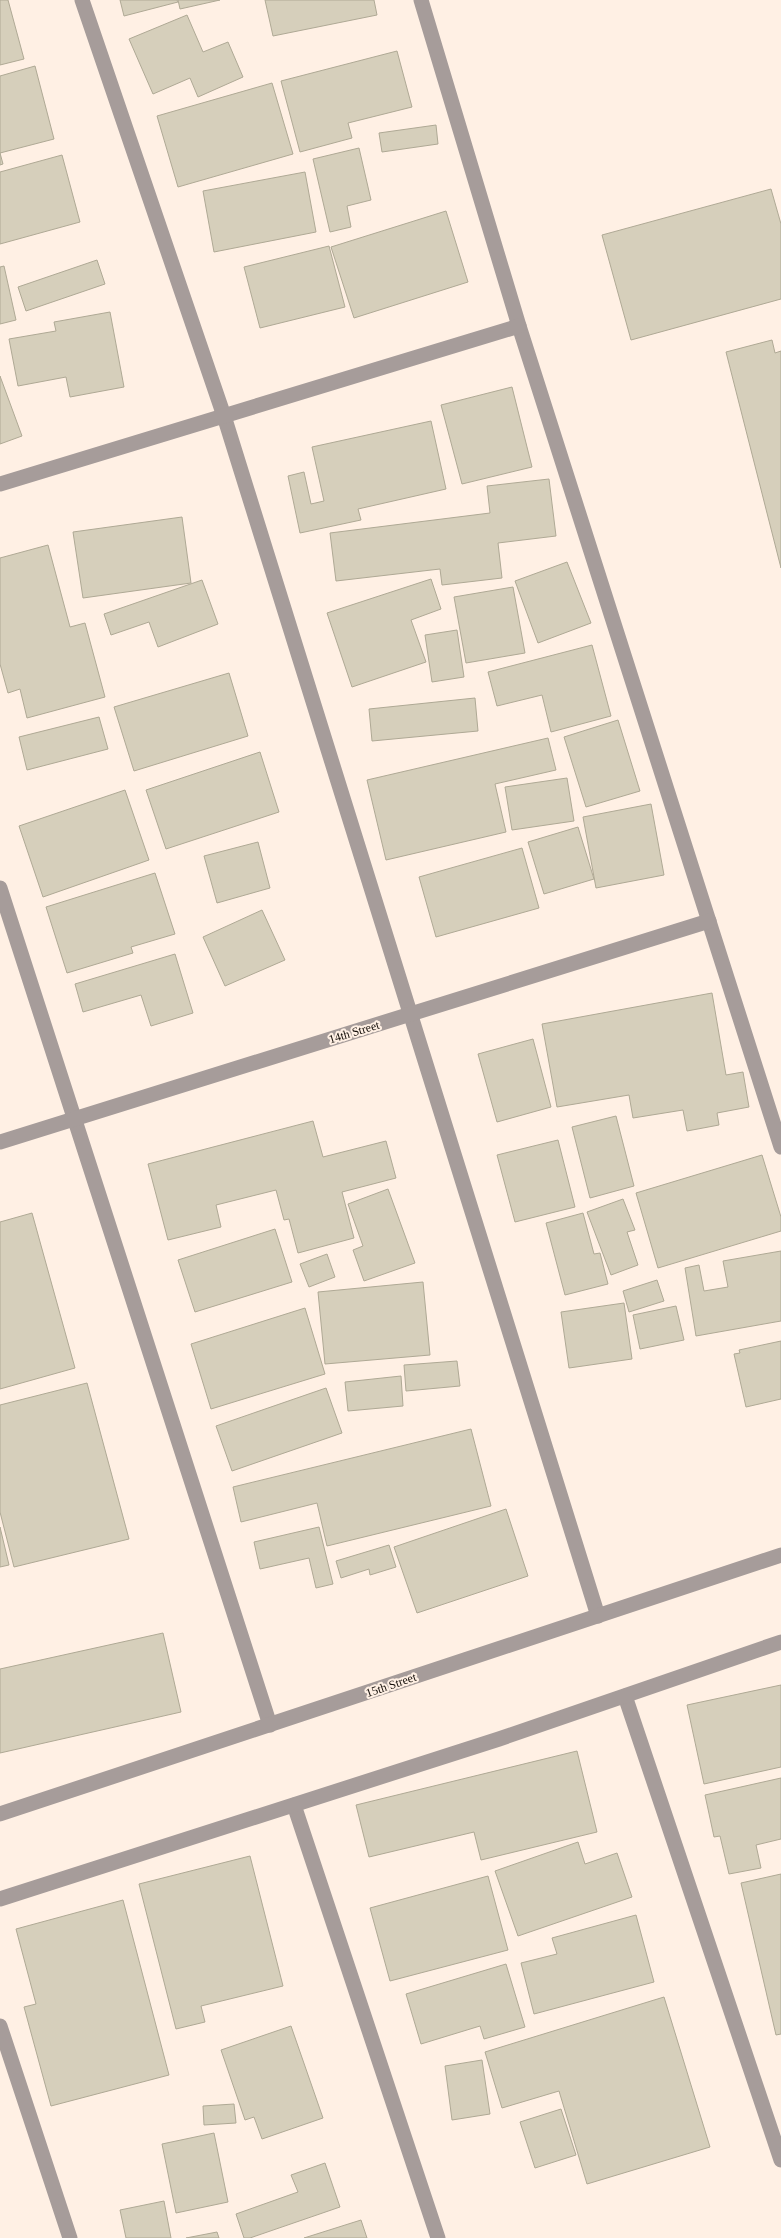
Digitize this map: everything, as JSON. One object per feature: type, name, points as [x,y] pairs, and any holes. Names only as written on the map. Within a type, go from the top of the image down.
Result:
[{"type":"street","points":[[82,0],[224,416],[598,1616]]},
{"type":"street","points":[[421,0],[519,326],[781,1147]]},
{"type":"street","points":[[0,484],[519,326]]},
{"type":"street","points":[[0,888],[270,1725]]},
{"type":"street","name":"14th Street","points":[[0,1142],[709,921]]},
{"type":"street","name":"15th Street","points":[[0,1814],[781,1555]]},
{"type":"street","points":[[0,1899],[499,1739],[781,1642]]},
{"type":"street","points":[[625,1696],[781,2160]]},
{"type":"street","points":[[294,1805],[438,2238]]},
{"type":"street","points":[[0,2026],[70,2238]]},
{"type":"building","points":[[0,0],[8,0],[24,59],[0,65]]},
{"type":"building","points":[[120,0],[177,0],[178,2],[124,16]]},
{"type":"building","points":[[178,0],[220,0],[180,9]]},
{"type":"building","points":[[265,0],[374,0],[377,15],[273,36]]},
{"type":"building","points":[[187,15],[203,52],[228,42],[243,77],[198,97],[190,78],[153,94],[129,39]]},
{"type":"building","points":[[397,51],[412,107],[348,123],[352,138],[300,152],[281,81]]},
{"type":"building","points":[[35,66],[54,139],[0,153],[0,76]]},
{"type":"building","points":[[272,83],[293,154],[178,187],[157,116]]},
{"type":"building","points":[[436,125],[438,144],[382,152],[379,133]]},
{"type":"building","points":[[359,148],[371,200],[347,206],[351,227],[330,232],[313,159]]},
{"type":"building","points":[[0,153],[3,164],[0,165]]},
{"type":"building","points":[[62,155],[80,222],[0,244],[0,172]]},
{"type":"building","points":[[305,172],[316,232],[214,252],[203,191]]},
{"type":"building","points":[[771,189],[781,224],[781,299],[631,340],[602,235]]},
{"type":"building","points":[[446,211],[468,282],[354,318],[331,247]]},
{"type":"building","points":[[329,246],[345,307],[260,328],[244,267]]},
{"type":"building","points":[[97,260],[105,284],[26,311],[18,287]]},
{"type":"building","points":[[4,266],[16,320],[0,324],[0,267]]},
{"type":"building","points":[[110,312],[124,387],[70,397],[66,377],[18,386],[9,339],[56,331],[54,322]]},
{"type":"building","points":[[772,340],[775,353],[781,351],[781,568],[726,352]]},
{"type":"building","points":[[0,376],[22,436],[0,444]]},
{"type":"building","points":[[512,387],[532,467],[462,484],[441,405]]},
{"type":"building","points":[[431,421],[446,489],[358,509],[361,520],[300,533],[288,476],[304,472],[311,504],[324,501],[312,447]]},
{"type":"building","points":[[549,479],[556,536],[498,543],[502,578],[442,585],[440,569],[336,581],[330,533],[490,513],[487,486]]},
{"type":"building","points":[[182,517],[191,583],[83,598],[73,532]]},
{"type":"building","points":[[48,545],[70,627],[85,623],[105,697],[27,718],[20,689],[8,693],[0,664],[0,558]]},
{"type":"building","points":[[567,562],[591,623],[538,643],[515,581]]},
{"type":"building","points":[[431,579],[441,609],[411,620],[426,662],[352,687],[327,613]]},
{"type":"building","points":[[202,580],[218,624],[158,647],[149,622],[111,635],[104,614]]},
{"type":"building","points":[[513,587],[525,653],[466,663],[454,597]]},
{"type":"building","points":[[457,630],[464,677],[432,682],[425,635]]},
{"type":"building","points":[[592,645],[611,716],[551,732],[542,695],[497,706],[488,672]]},
{"type":"building","points":[[229,673],[248,736],[134,771],[114,707]]},
{"type":"building","points":[[475,698],[478,731],[372,741],[369,709]]},
{"type":"building","points":[[99,717],[108,749],[27,770],[19,737]]},
{"type":"building","points":[[618,720],[640,791],[586,807],[564,737]]},
{"type":"building","points":[[548,738],[556,770],[495,784],[506,832],[386,860],[367,780]]},
{"type":"building","points":[[260,752],[279,812],[166,849],[146,790]]},
{"type":"building","points":[[567,778],[574,821],[512,830],[505,787]]},
{"type":"building","points":[[125,790],[149,860],[43,897],[19,826]]},
{"type":"building","points":[[651,804],[664,875],[596,888],[583,817]]},
{"type":"building","points":[[578,827],[594,879],[544,894],[528,842]]},
{"type":"building","points":[[258,842],[270,888],[217,903],[204,856]]},
{"type":"building","points":[[522,848],[539,908],[436,937],[419,877]]},
{"type":"building","points":[[155,873],[175,934],[131,947],[133,953],[67,973],[46,907]]},
{"type":"building","points":[[262,910],[285,960],[225,986],[203,937]]},
{"type":"building","points":[[175,954],[193,1013],[151,1026],[141,995],[83,1012],[75,984]]},
{"type":"building","points":[[712,993],[726,1075],[743,1072],[749,1107],[717,1113],[719,1125],[687,1131],[683,1110],[633,1118],[629,1095],[557,1107],[542,1024]]},
{"type":"building","points":[[533,1039],[551,1107],[497,1122],[478,1054]]},
{"type":"building","points":[[616,1116],[634,1186],[590,1198],[572,1127]]},
{"type":"building","points":[[313,1121],[323,1157],[386,1141],[396,1178],[342,1192],[354,1238],[298,1253],[289,1219],[284,1220],[276,1190],[216,1205],[221,1227],[168,1240],[148,1164]]},
{"type":"building","points":[[558,1140],[575,1207],[515,1222],[497,1155]]},
{"type":"building","points":[[762,1155],[781,1217],[781,1231],[658,1268],[636,1193]]},
{"type":"building","points":[[388,1189],[415,1263],[364,1281],[353,1250],[363,1246],[348,1204]]},
{"type":"building","points":[[623,1199],[635,1230],[627,1232],[638,1265],[611,1275],[587,1212]]},
{"type":"building","points":[[32,1213],[75,1368],[0,1389],[0,1222]]},
{"type":"building","points":[[583,1213],[594,1254],[600,1253],[608,1284],[565,1295],[546,1223]]},
{"type":"building","points":[[275,1229],[292,1282],[195,1312],[178,1260]]},
{"type":"building","points":[[781,1251],[781,1321],[696,1336],[685,1268],[699,1265],[704,1291],[728,1287],[723,1261]]},
{"type":"building","points":[[327,1254],[335,1277],[309,1287],[300,1264]]},
{"type":"building","points":[[657,1280],[664,1301],[629,1312],[623,1291]]},
{"type":"building","points":[[423,1282],[430,1355],[325,1364],[318,1292]]},
{"type":"building","points":[[624,1303],[632,1359],[569,1368],[561,1312]]},
{"type":"building","points":[[676,1306],[684,1340],[640,1349],[633,1315]]},
{"type":"building","points":[[305,1308],[325,1374],[211,1409],[191,1344]]},
{"type":"building","points":[[781,1341],[781,1399],[746,1407],[734,1354],[740,1353],[739,1350]]},
{"type":"building","points":[[457,1361],[460,1386],[406,1391],[404,1365]]},
{"type":"building","points":[[401,1376],[403,1406],[348,1411],[345,1382]]},
{"type":"building","points":[[87,1383],[129,1539],[14,1567],[0,1512],[0,1405]]},
{"type":"building","points":[[326,1388],[342,1433],[232,1471],[216,1426]]},
{"type":"building","points":[[471,1429],[491,1506],[327,1546],[317,1503],[241,1522],[233,1487]]},
{"type":"building","points":[[506,1509],[528,1576],[417,1613],[394,1547]]},
{"type":"building","points":[[0,1527],[9,1565],[0,1567]]},
{"type":"building","points":[[319,1527],[333,1584],[316,1588],[309,1558],[260,1569],[254,1542]]},
{"type":"building","points":[[389,1545],[396,1567],[370,1575],[369,1569],[341,1578],[336,1561]]},
{"type":"building","points":[[163,1633],[181,1712],[0,1753],[0,1669]]},
{"type":"building","points":[[781,1685],[781,1767],[704,1784],[687,1705]]},
{"type":"building","points":[[577,1751],[597,1832],[481,1860],[474,1832],[369,1857],[356,1805]]},
{"type":"building","points":[[781,1778],[781,1839],[756,1845],[761,1868],[729,1874],[720,1836],[714,1837],[705,1795]]},
{"type":"building","points":[[578,1842],[585,1864],[617,1853],[632,1897],[518,1936],[495,1871]]},
{"type":"building","points":[[250,1856],[283,1986],[201,2006],[205,2022],[176,2029],[139,1884]]},
{"type":"building","points":[[781,1874],[781,2034],[776,2035],[741,1883]]},
{"type":"building","points":[[488,1876],[508,1950],[390,1981],[370,1908]]},
{"type":"building","points":[[123,1900],[169,2075],[51,2106],[24,2007],[36,2004],[16,1929]]},
{"type":"building","points":[[636,1915],[654,1982],[534,2014],[521,1963],[557,1954],[552,1938]]},
{"type":"building","points":[[506,1964],[525,2027],[484,2039],[480,2026],[421,2044],[406,1994]]},
{"type":"building","points":[[664,1997],[710,2147],[587,2184],[559,2091],[502,2108],[485,2052]]},
{"type":"building","points":[[291,2026],[323,2118],[262,2139],[254,2117],[245,2120],[221,2050]]},
{"type":"building","points":[[482,2060],[490,2114],[452,2120],[445,2066]]},
{"type":"building","points":[[234,2104],[236,2123],[204,2125],[203,2106]]},
{"type":"building","points":[[561,2109],[576,2155],[535,2168],[520,2122]]},
{"type":"building","points":[[214,2133],[228,2202],[176,2213],[162,2144]]},
{"type":"building","points":[[325,2163],[340,2207],[250,2238],[244,2238],[236,2214],[298,2192],[291,2175]]},
{"type":"building","points":[[164,2201],[171,2238],[126,2238],[120,2210]]},
{"type":"building","points":[[361,2220],[367,2238],[304,2238]]},
{"type":"building","points":[[217,2232],[219,2238],[186,2238]]}]
